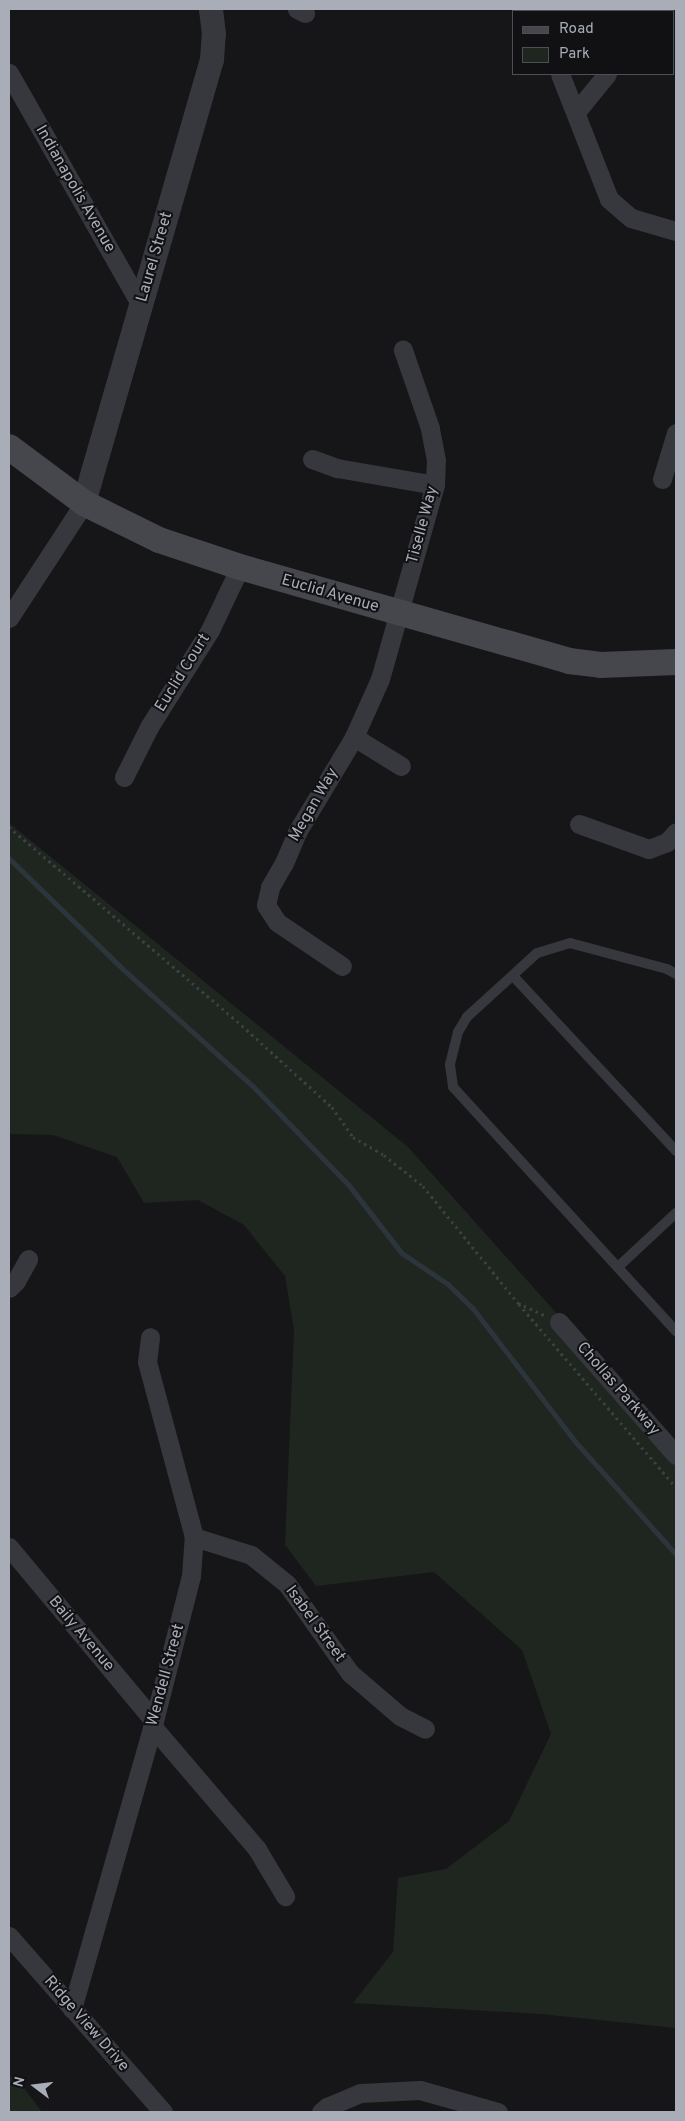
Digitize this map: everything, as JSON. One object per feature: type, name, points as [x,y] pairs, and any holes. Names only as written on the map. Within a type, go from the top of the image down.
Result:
[{"type":"main road","name":"Euclid Avenue","points":[[9,447],[84,504],[159,540],[240,567],[399,614],[569,661],[601,665],[676,662]]},
{"type":"street","name":"Laurel Street","points":[[84,504],[212,60],[214,34],[212,9]]},
{"type":"street","name":"Indianapolis Avenue","points":[[9,73],[141,305]]},
{"type":"street","points":[[560,75],[609,198],[630,218],[676,231]]},
{"type":"street","points":[[576,112],[606,75]]},
{"type":"street","name":"Tiselle Way","points":[[399,614],[435,485],[436,460],[430,428],[403,350]]},
{"type":"street","points":[[662,479],[676,433]]},
{"type":"street","points":[[312,459],[337,468],[435,485]]},
{"type":"street","points":[[9,617],[84,504]]},
{"type":"street","name":"Euclid Court","points":[[124,777],[149,727],[210,630],[240,567]]},
{"type":"street","name":"Megan Way","points":[[342,966],[276,922],[266,905],[270,887],[284,862],[297,832],[354,737],[380,679],[399,614]]},
{"type":"street","points":[[354,737],[401,766]]},
{"type":"street","points":[[580,824],[649,849],[667,842],[676,832]]},
{"type":"street","points":[[9,1288],[16,1281],[28,1259]]},
{"type":"street","name":"Chollas Parkway","points":[[559,1322],[676,1455]]},
{"type":"street","name":"Wendell Street","points":[[72,2009],[153,1724],[191,1576],[194,1537],[146,1362],[150,1338]]},
{"type":"street","name":"Isabel Street","points":[[194,1537],[251,1555],[288,1584],[350,1673],[400,1716],[425,1729]]},
{"type":"street","name":"Baily Avenue","points":[[9,1547],[257,1849],[285,1896]]},
{"type":"street","name":"Ridge View Drive","points":[[9,1936],[164,2112]]},
{"type":"street","points":[[321,2112],[327,2107],[360,2093],[420,2090],[498,2112]]},
{"type":"lane","points":[[676,974],[667,969],[570,943],[537,953],[467,1018],[458,1032],[450,1065],[453,1087],[676,1331]]},
{"type":"lane","points":[[514,976],[676,1151]]},
{"type":"lane","points":[[618,1267],[676,1212]]},
{"type":"path","points":[[9,827],[237,1021],[332,1106],[353,1137],[384,1155],[423,1186],[518,1303],[676,1487]]},
{"type":"path","points":[[518,1303],[559,1322]]},
{"type":"green space","points":[[9,823],[408,1147],[676,1447],[676,2028],[541,2014],[353,2003],[393,1952],[398,1878],[446,1869],[509,1821],[551,1734],[522,1650],[434,1572],[316,1586],[285,1545],[294,1330],[285,1276],[244,1225],[198,1200],[144,1203],[117,1157],[53,1135],[9,1134]]},
{"type":"green space","points":[[9,2075],[21,2084],[42,2112],[9,2112]]},
{"type":"waterway","points":[[9,858],[123,969],[252,1085],[349,1185],[402,1253],[448,1284],[473,1308],[575,1441],[676,1554]]}]
